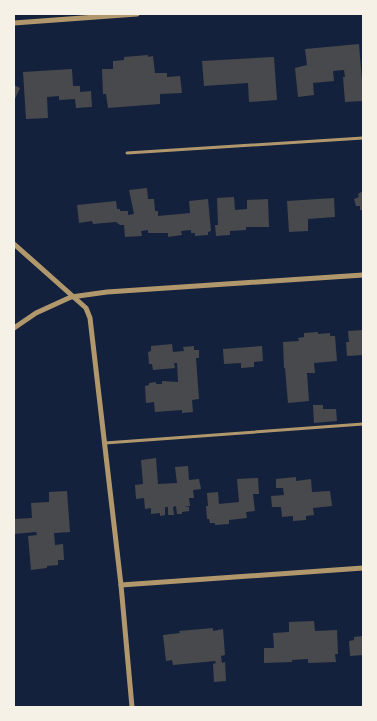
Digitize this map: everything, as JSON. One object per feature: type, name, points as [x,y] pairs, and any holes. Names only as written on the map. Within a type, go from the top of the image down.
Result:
[{"type":"street","points":[[14,23],[137,14]]},
{"type":"street","points":[[14,244],[86,308],[90,318],[121,585],[132,707]]},
{"type":"street","points":[[14,328],[36,313],[71,296],[363,275]]},
{"type":"street","points":[[121,585],[363,568]]},
{"type":"lane","points":[[127,152],[363,138]]},
{"type":"lane","points":[[105,443],[363,424]]},
{"type":"building","points":[[359,44],[363,101],[345,102],[344,70],[333,71],[334,81],[313,83],[314,95],[298,97],[295,68],[307,65],[305,49]]},
{"type":"building","points":[[148,55],[148,57],[153,56],[155,73],[167,73],[167,77],[180,76],[182,93],[160,94],[160,104],[108,108],[106,94],[103,94],[102,69],[113,69],[113,61],[124,60],[124,57]]},
{"type":"building","points":[[274,57],[277,100],[249,102],[248,83],[204,86],[202,61]]},
{"type":"building","points":[[72,69],[73,86],[80,86],[80,92],[91,91],[92,107],[76,108],[75,99],[59,100],[59,96],[47,97],[48,118],[26,119],[23,72]]},
{"type":"building","points":[[14,85],[20,88],[14,101]]},
{"type":"building","points":[[147,188],[148,199],[154,199],[155,211],[158,211],[158,216],[190,213],[189,201],[208,199],[211,231],[208,232],[208,235],[195,236],[195,233],[191,233],[191,230],[181,231],[182,235],[168,237],[168,233],[148,233],[148,230],[141,231],[142,236],[125,237],[124,225],[116,222],[93,224],[92,221],[79,223],[77,205],[116,201],[117,209],[128,211],[128,215],[134,214],[129,190]]},
{"type":"building","points":[[363,191],[363,210],[360,210],[360,206],[356,206],[354,199],[359,197],[358,194]]},
{"type":"building","points":[[234,197],[235,210],[247,209],[247,200],[268,199],[269,227],[246,227],[246,230],[230,231],[230,235],[216,236],[215,225],[218,225],[217,198]]},
{"type":"building","points":[[334,198],[335,217],[308,219],[308,231],[289,232],[287,201]]},
{"type":"building","points":[[363,330],[363,355],[347,356],[346,342],[349,342],[348,331]]},
{"type":"building","points":[[318,332],[318,334],[330,333],[330,336],[335,336],[337,361],[314,363],[315,373],[307,373],[309,401],[288,403],[283,342],[299,341],[298,338],[304,337],[304,333]]},
{"type":"building","points":[[172,344],[173,352],[184,351],[183,347],[194,346],[194,350],[199,350],[199,358],[196,358],[199,399],[192,400],[193,412],[182,413],[182,410],[155,412],[154,402],[146,403],[145,386],[149,385],[149,383],[156,382],[156,384],[162,384],[162,381],[178,382],[177,363],[174,363],[175,368],[153,370],[152,364],[149,364],[148,352],[151,351],[151,346]]},
{"type":"building","points":[[262,346],[263,361],[254,362],[254,367],[241,368],[241,363],[224,364],[223,349]]},
{"type":"building","points":[[313,405],[323,405],[323,409],[336,409],[337,421],[314,423]]},
{"type":"building","points":[[156,458],[158,484],[177,483],[175,467],[188,466],[189,480],[199,479],[201,489],[193,490],[194,498],[189,498],[190,506],[184,506],[189,507],[189,511],[177,514],[176,506],[173,507],[174,515],[168,515],[168,507],[165,507],[165,515],[160,516],[160,513],[151,514],[151,508],[145,509],[144,498],[136,499],[135,485],[143,484],[141,460]]},
{"type":"building","points":[[296,477],[296,481],[311,479],[312,492],[330,491],[332,506],[313,508],[314,515],[306,516],[306,520],[293,521],[293,516],[282,517],[281,507],[272,507],[271,496],[284,495],[283,488],[276,488],[276,479]]},
{"type":"building","points":[[258,478],[259,494],[253,494],[255,511],[246,512],[247,518],[229,520],[229,524],[215,525],[215,523],[210,523],[209,519],[207,519],[207,493],[218,492],[219,504],[239,502],[237,479]]},
{"type":"building","points":[[67,491],[70,532],[54,533],[55,545],[63,544],[64,560],[58,560],[58,565],[31,570],[28,536],[37,535],[36,532],[14,534],[14,519],[32,518],[31,503],[49,502],[49,492]]},
{"type":"building","points":[[314,621],[315,631],[337,630],[338,654],[335,654],[336,662],[308,663],[308,659],[292,660],[292,662],[264,663],[264,648],[274,648],[273,633],[289,632],[289,622]]},
{"type":"building","points":[[213,628],[213,631],[223,629],[225,655],[221,656],[222,663],[225,662],[226,681],[214,682],[213,664],[216,663],[215,661],[173,665],[172,660],[166,661],[163,635],[180,633],[179,631]]},
{"type":"building","points":[[363,636],[363,655],[350,656],[349,641],[354,640],[354,637]]}]
